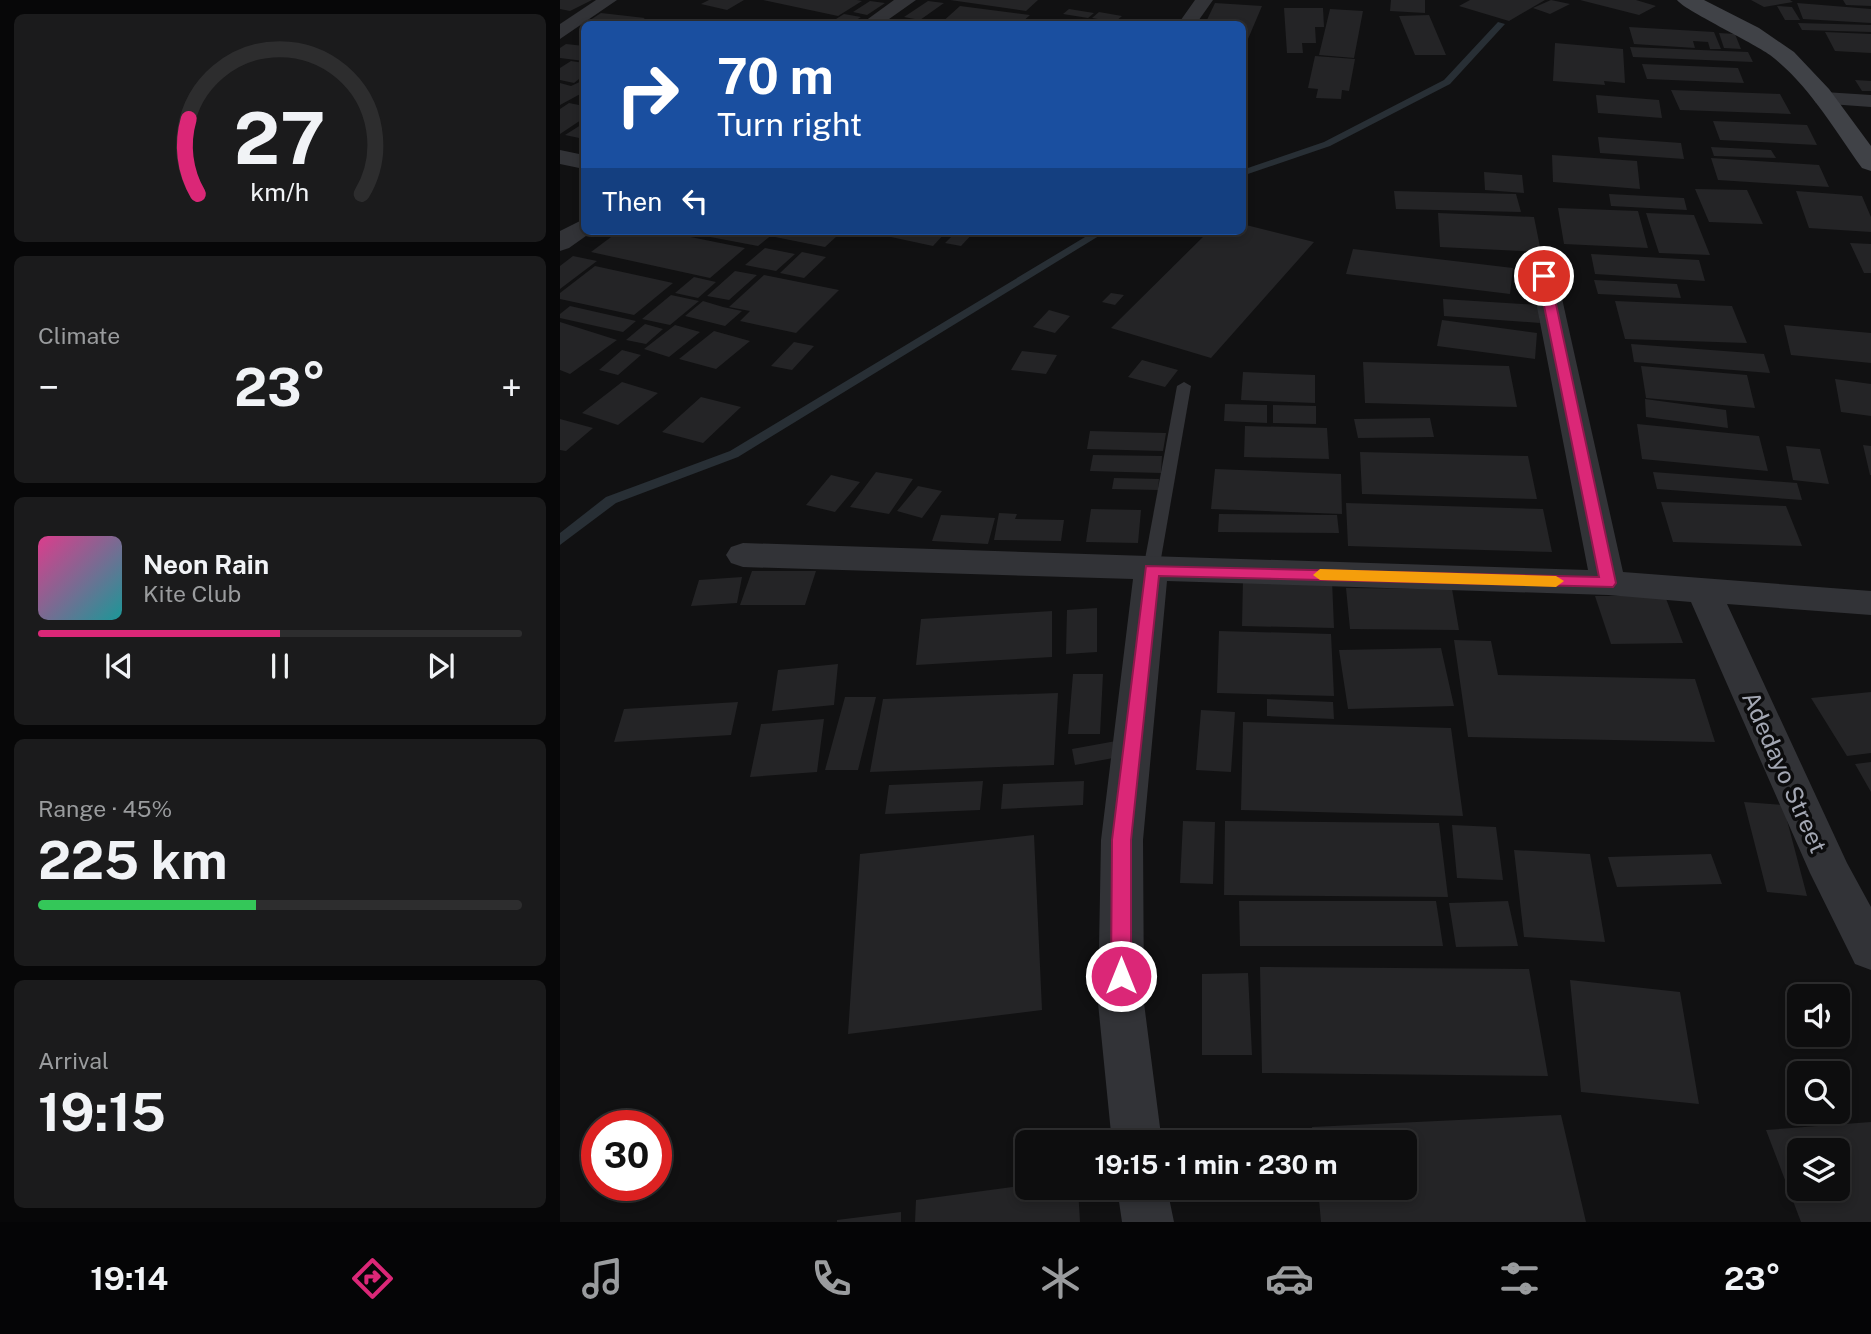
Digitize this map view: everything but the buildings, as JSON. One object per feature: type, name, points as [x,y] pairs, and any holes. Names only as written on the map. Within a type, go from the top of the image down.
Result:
[{"type":"main road","points":[[1687,0],[1736,25],[1787,57],[1824,98],[1871,163]]},
{"type":"street","points":[[560,33],[608,0]]},
{"type":"street","points":[[875,21],[907,0]]},
{"type":"street","points":[[1189,21],[1204,0]]},
{"type":"street","points":[[1824,98],[1871,101]]},
{"type":"street","points":[[560,157],[581,161]]},
{"type":"street","points":[[560,243],[581,228]]},
{"type":"street","points":[[1544,276],[1608,583]]},
{"type":"street","points":[[743,555],[1608,583],[1871,603]]},
{"type":"street","points":[[1136,1130],[1121,1003],[1122,840],[1152,570]]},
{"type":"street","name":"Adedayo Street","points":[[1704,591],[1831,873],[1871,950]]},
{"type":"street","points":[[1144,1200],[1148,1222]]},
{"type":"lane","points":[[1152,570],[1184,386]]},
{"type":"waterway","points":[[1246,172],[1327,144],[1447,82],[1501,24]]},
{"type":"waterway","points":[[560,540],[611,500],[734,454],[1095,235]]},
{"type":"slow traffic","points":[[1320,575],[1556,581]]},
{"type":"route","points":[[1121,976],[1122,840],[1152,570],[1608,583],[1544,276]]}]
